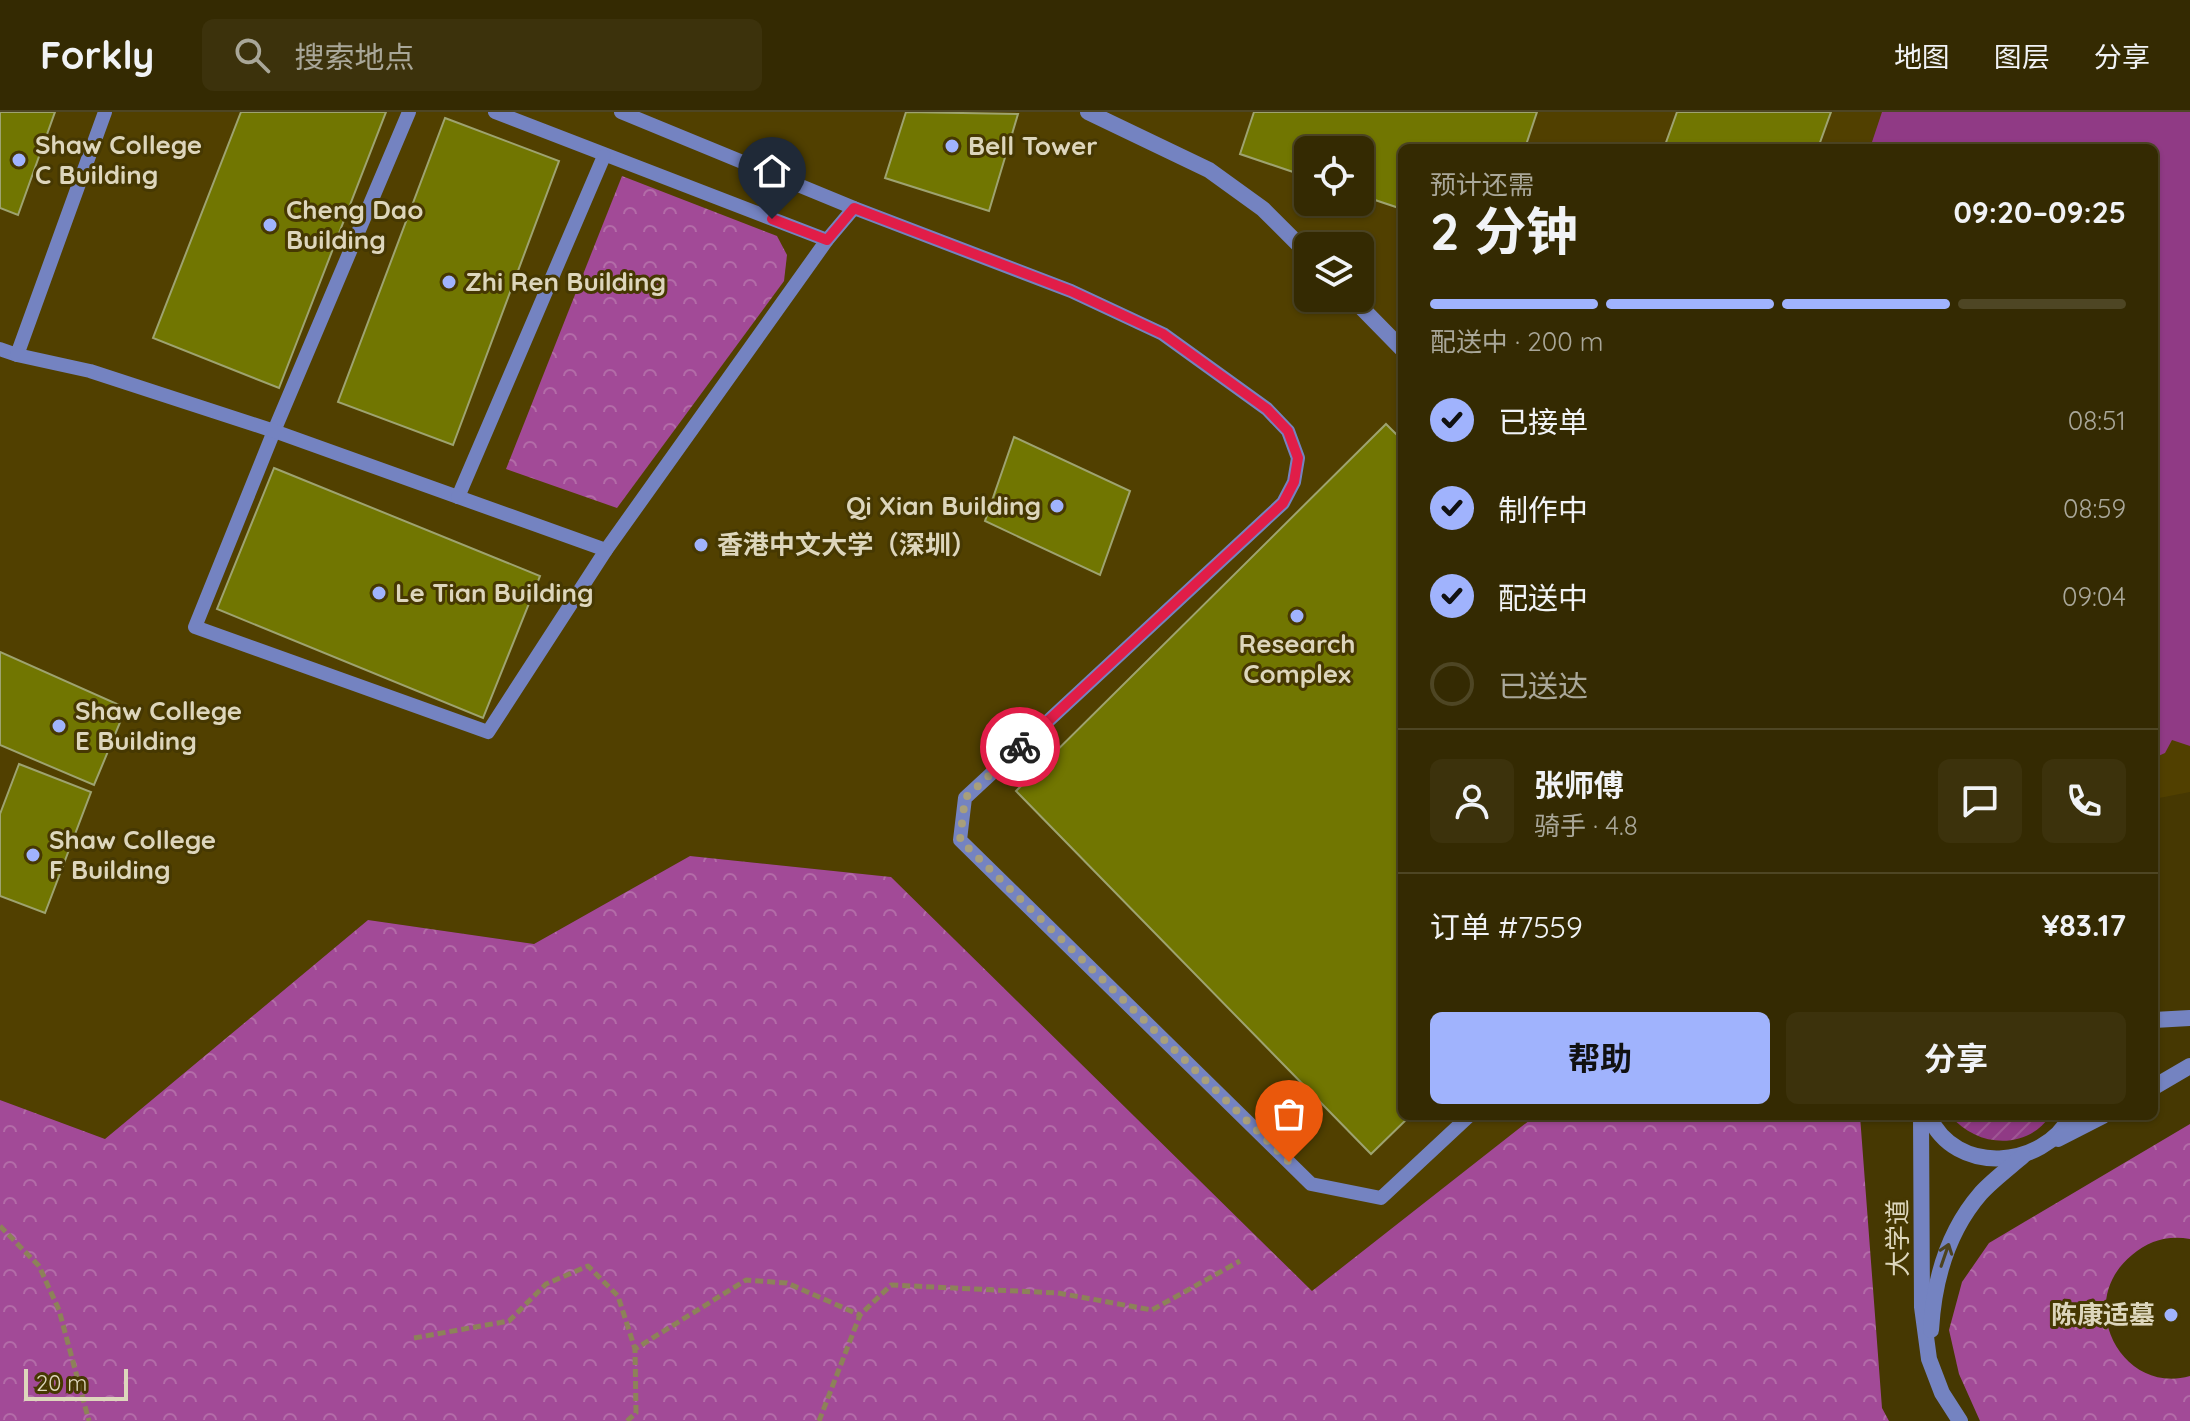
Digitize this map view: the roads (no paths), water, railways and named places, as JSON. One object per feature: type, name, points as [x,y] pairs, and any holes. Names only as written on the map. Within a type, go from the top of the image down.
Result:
[{"type":"street","points":[[1088,112],[1209,170],[1263,209],[1294,240]]},
{"type":"street","points":[[1366,312],[1398,345]]},
{"type":"street","points":[[2158,1020],[2190,1018]]},
{"type":"street","points":[[2158,1085],[2190,1066]]},
{"type":"street","name":"大学道","points":[[1921,1120],[1922,1307],[1929,1359],[1942,1393],[1960,1421]]},
{"type":"street","name":"大学道","points":[[1932,1120],[1949,1142],[1973,1155],[1998,1160],[2023,1156]]},
{"type":"street","name":"大学道","points":[[2046,1145],[2065,1128],[2069,1120]]},
{"type":"street","name":"大学道","points":[[1929,1359],[1936,1292],[1946,1248],[1960,1221],[1982,1192],[2023,1156],[2095,1120]]},
{"type":"lane","points":[[17,355],[105,112]]},
{"type":"lane","points":[[409,112],[195,627],[488,732],[606,550],[827,240],[854,208]]},
{"type":"lane","points":[[495,112],[827,240]]},
{"type":"lane","points":[[621,112],[854,208],[1071,291],[1163,334],[1267,409],[1288,431],[1298,458],[1294,482],[1283,503],[965,798],[960,840],[1311,1184],[1381,1198],[1465,1120]]},
{"type":"lane","points":[[458,497],[604,156]]},
{"type":"lane","points":[[0,349],[90,371],[274,431],[606,550]]},
{"type":"place","name":"Bell Tower","points":[[952,146]]},
{"type":"place","name":"Shaw College C Building","points":[[19,160]]},
{"type":"place","name":"Cheng Dao Building","points":[[270,225]]},
{"type":"place","name":"Zhi Ren Building","points":[[449,282]]},
{"type":"place","name":"Qi Xian Building","points":[[1057,506]]},
{"type":"place","name":"香港中文大学（深圳）","points":[[701,545]]},
{"type":"place","name":"Le Tian Building","points":[[379,593]]},
{"type":"place","name":"Research Complex","points":[[1297,616]]},
{"type":"place","name":"Shaw College E Building","points":[[59,726]]},
{"type":"place","name":"Shaw College F Building","points":[[33,855]]},
{"type":"place","name":"陈康适墓","points":[[2171,1315]]}]
